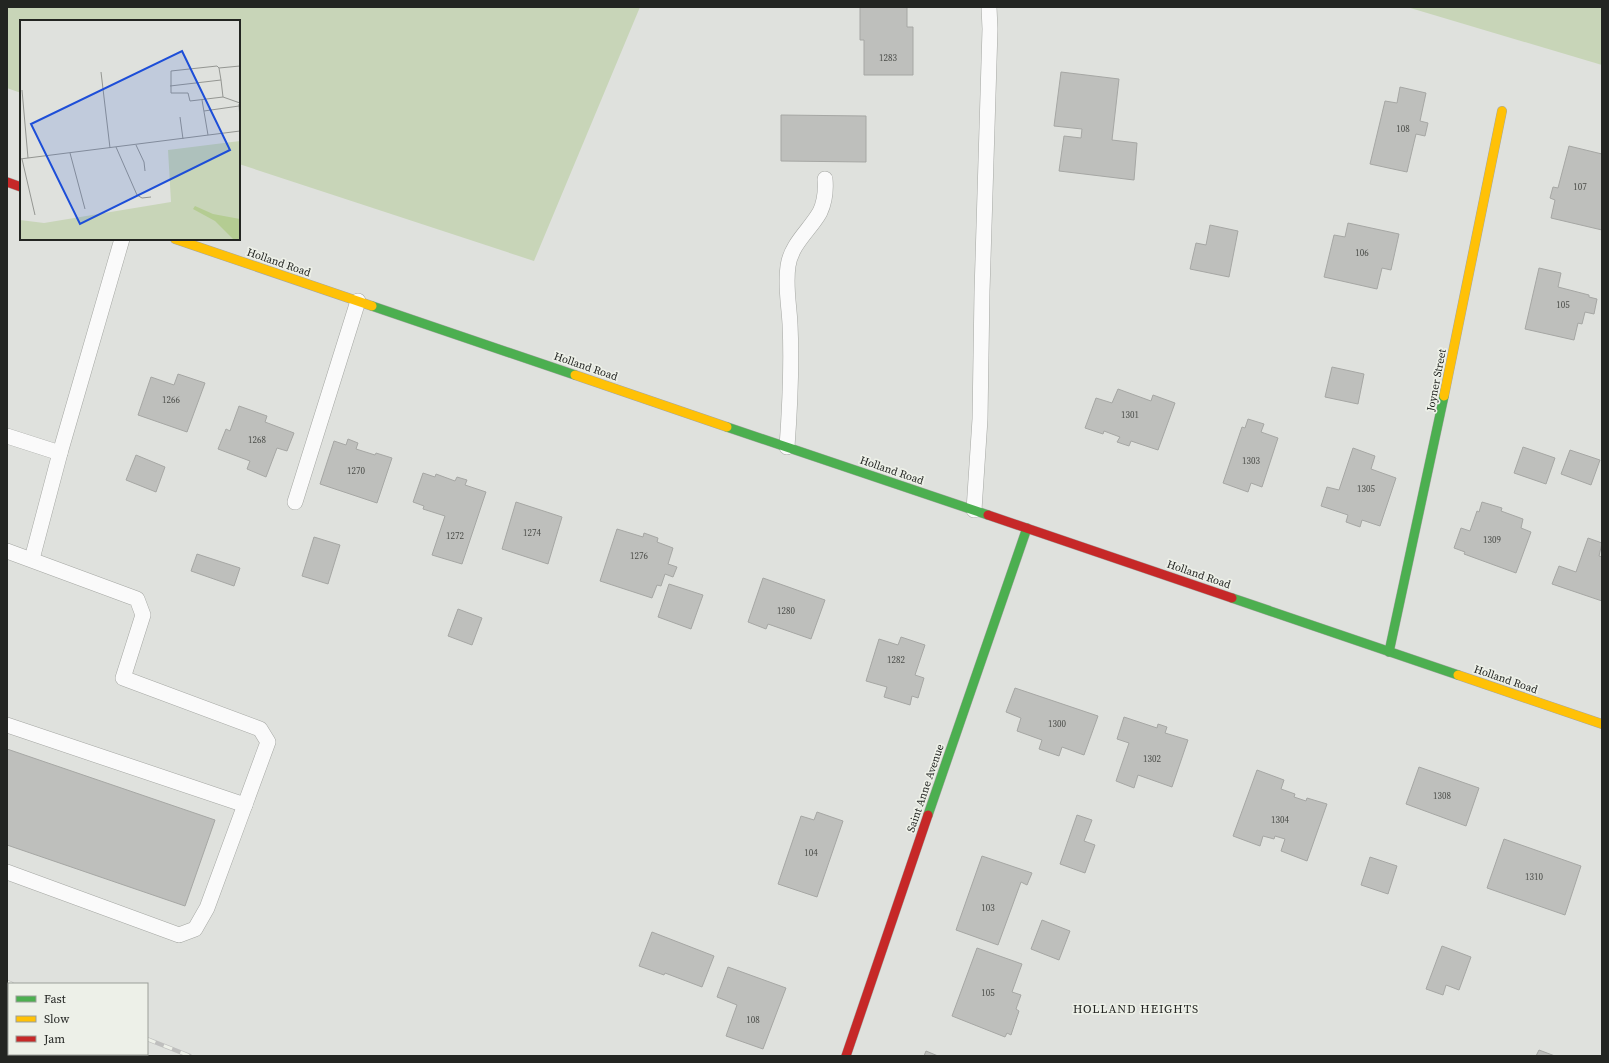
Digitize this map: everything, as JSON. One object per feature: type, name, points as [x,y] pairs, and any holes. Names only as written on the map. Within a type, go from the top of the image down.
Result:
[{"type":"main road","name":"Joyner Street","points":[[1389,652],[1427,483],[1502,111]]},
{"type":"main road","points":[[7,182],[20,187]]},
{"type":"main road","name":"Holland Road","points":[[178,240],[1602,724]]},
{"type":"main road","name":"Saint Anne Avenue","points":[[846,1056],[1027,528]]},
{"type":"lane","points":[[974,510],[980,419],[982,284],[990,29],[989,7]]},
{"type":"lane","points":[[787,447],[790,404],[790,324],[786,288],[788,264],[797,242],[820,211],[826,194],[826,179]]},
{"type":"lane","points":[[32,559],[60,453],[122,240]]},
{"type":"lane","points":[[295,502],[358,301]]},
{"type":"lane","points":[[7,436],[60,453]]},
{"type":"lane","points":[[7,551],[137,599],[143,615],[123,678],[260,729],[268,742],[207,908],[195,929],[179,935],[7,872]]},
{"type":"lane","points":[[7,724],[245,805]]},
{"type":"green space","points":[[7,7],[640,7],[534,261],[240,164],[240,20],[20,20],[20,93],[7,88]]},
{"type":"green space","points":[[1407,7],[1602,7],[1602,65]]},
{"type":"building","points":[[860,7],[907,7],[907,27],[913,27],[913,75],[864,75],[864,40],[860,40]]},
{"type":"building","points":[[1061,72],[1119,79],[1112,140],[1137,143],[1134,180],[1059,171],[1064,136],[1081,138],[1082,129],[1054,126]]},
{"type":"building","points":[[1400,87],[1426,93],[1420,121],[1428,123],[1425,136],[1416,134],[1407,172],[1370,164],[1385,101],[1397,103]]},
{"type":"building","points":[[781,115],[866,116],[866,162],[781,161]]},
{"type":"building","points":[[1569,146],[1602,154],[1602,230],[1551,218],[1555,200],[1550,198],[1553,187],[1558,188]]},
{"type":"building","points":[[1348,223],[1399,234],[1391,270],[1382,268],[1377,289],[1324,277],[1334,235],[1345,237]]},
{"type":"building","points":[[1210,225],[1238,231],[1229,277],[1190,269],[1196,243],[1206,245]]},
{"type":"building","points":[[1539,268],[1561,273],[1558,287],[1589,295],[1589,297],[1597,299],[1594,314],[1585,312],[1582,324],[1578,323],[1574,340],[1525,329]]},
{"type":"building","points":[[1332,367],[1364,374],[1358,404],[1325,397]]},
{"type":"building","points":[[178,374],[205,383],[187,432],[138,415],[151,377],[174,385]]},
{"type":"building","points":[[1118,389],[1151,401],[1153,395],[1175,403],[1158,450],[1131,441],[1129,446],[1117,442],[1120,437],[1104,431],[1103,434],[1085,428],[1096,398],[1112,403]]},
{"type":"building","points":[[239,406],[267,416],[265,422],[294,433],[287,451],[277,448],[266,477],[247,469],[250,461],[218,449],[226,429],[230,431]]},
{"type":"building","points":[[1248,419],[1264,424],[1261,432],[1278,438],[1262,487],[1251,483],[1248,492],[1223,483],[1242,427],[1245,428]]},
{"type":"building","points":[[348,439],[358,443],[356,449],[375,455],[376,453],[392,458],[377,503],[320,484],[334,441],[346,445]]},
{"type":"building","points":[[1523,447],[1555,458],[1546,484],[1514,473]]},
{"type":"building","points":[[1353,448],[1375,456],[1371,469],[1396,478],[1380,526],[1362,520],[1360,527],[1346,522],[1348,515],[1321,506],[1327,487],[1339,490]]},
{"type":"building","points":[[1570,450],[1600,460],[1591,485],[1561,474]]},
{"type":"building","points":[[136,455],[165,467],[156,492],[126,480]]},
{"type":"building","points":[[423,473],[435,477],[436,474],[455,481],[457,477],[467,480],[465,485],[486,492],[462,564],[432,555],[445,516],[423,509],[424,506],[413,502]]},
{"type":"building","points":[[516,502],[562,517],[548,564],[502,549]]},
{"type":"building","points":[[1482,502],[1502,508],[1501,511],[1523,519],[1521,528],[1531,532],[1516,573],[1464,554],[1465,552],[1454,548],[1461,528],[1470,531]]},
{"type":"building","points":[[617,529],[643,537],[644,533],[658,538],[657,542],[673,548],[668,564],[677,567],[673,577],[665,574],[661,586],[657,585],[652,598],[600,581]]},
{"type":"building","points":[[314,537],[340,545],[328,584],[302,576]]},
{"type":"building","points":[[1588,538],[1602,543],[1599,556],[1602,557],[1602,601],[1552,584],[1559,566],[1576,572]]},
{"type":"building","points":[[197,554],[240,568],[234,586],[191,571]]},
{"type":"building","points":[[763,578],[825,600],[811,639],[768,624],[766,629],[748,622]]},
{"type":"building","points":[[669,584],[703,595],[691,629],[658,617]]},
{"type":"building","points":[[458,609],[482,618],[472,645],[448,636]]},
{"type":"building","points":[[901,637],[925,645],[915,675],[924,678],[918,698],[912,696],[910,705],[884,697],[887,687],[866,681],[879,639],[898,645]]},
{"type":"building","points":[[1015,688],[1098,716],[1084,755],[1062,747],[1059,756],[1039,749],[1042,740],[1017,731],[1021,718],[1006,712]]},
{"type":"building","points":[[1124,717],[1157,728],[1158,724],[1167,727],[1165,733],[1188,740],[1172,787],[1138,775],[1134,788],[1116,781],[1129,743],[1117,739]]},
{"type":"building","points":[[7,749],[215,820],[185,906],[7,845]]},
{"type":"building","points":[[1419,767],[1479,788],[1466,826],[1406,804]]},
{"type":"building","points":[[1257,770],[1284,780],[1281,789],[1295,794],[1294,797],[1306,801],[1307,798],[1327,804],[1307,861],[1281,851],[1285,839],[1275,836],[1274,839],[1263,836],[1260,846],[1233,836]]},
{"type":"building","points":[[817,812],[843,821],[817,897],[778,884],[801,816],[814,820]]},
{"type":"building","points":[[1077,815],[1092,820],[1084,841],[1095,845],[1085,873],[1060,864]]},
{"type":"building","points":[[1504,839],[1581,866],[1565,915],[1487,888]]},
{"type":"building","points":[[982,856],[1032,873],[1027,885],[1021,882],[998,945],[956,930]]},
{"type":"building","points":[[1370,857],[1397,866],[1388,894],[1361,885]]},
{"type":"building","points":[[1042,920],[1070,931],[1059,960],[1031,949]]},
{"type":"building","points":[[652,932],[714,956],[702,987],[665,973],[664,975],[639,966]]},
{"type":"building","points":[[1442,946],[1471,957],[1459,990],[1446,985],[1443,995],[1426,989]]},
{"type":"building","points":[[977,948],[1022,964],[1012,992],[1021,995],[1016,1009],[1019,1011],[1011,1035],[1007,1033],[1005,1037],[952,1016]]},
{"type":"building","points":[[728,967],[786,988],[763,1049],[726,1036],[737,1005],[717,997]]},
{"type":"building","points":[[1539,1050],[1555,1056],[1536,1056]]},
{"type":"building","points":[[926,1051],[938,1056],[924,1056]]},
{"type":"railway","points":[[148,1039],[190,1056]]},
{"type":"traffic: fast","points":[[372,306],[575,375]]},
{"type":"traffic: fast","points":[[1389,652],[1444,396]]},
{"type":"traffic: fast","points":[[727,427],[988,515]]},
{"type":"traffic: fast","points":[[928,815],[1027,528]]},
{"type":"traffic: fast","points":[[1232,598],[1458,675]]},
{"type":"traffic: slow","points":[[1444,396],[1502,111]]},
{"type":"traffic: slow","points":[[178,240],[372,306]]},
{"type":"traffic: slow","points":[[575,375],[727,427]]},
{"type":"traffic: slow","points":[[1458,675],[1602,724]]},
{"type":"traffic: jam","points":[[7,182],[20,187]]},
{"type":"traffic: jam","points":[[988,515],[1232,598]]},
{"type":"traffic: jam","points":[[846,1056],[928,815]]},
{"type":"district","name":"HOLLAND HEIGHTS","points":[[1136,1009]]}]
